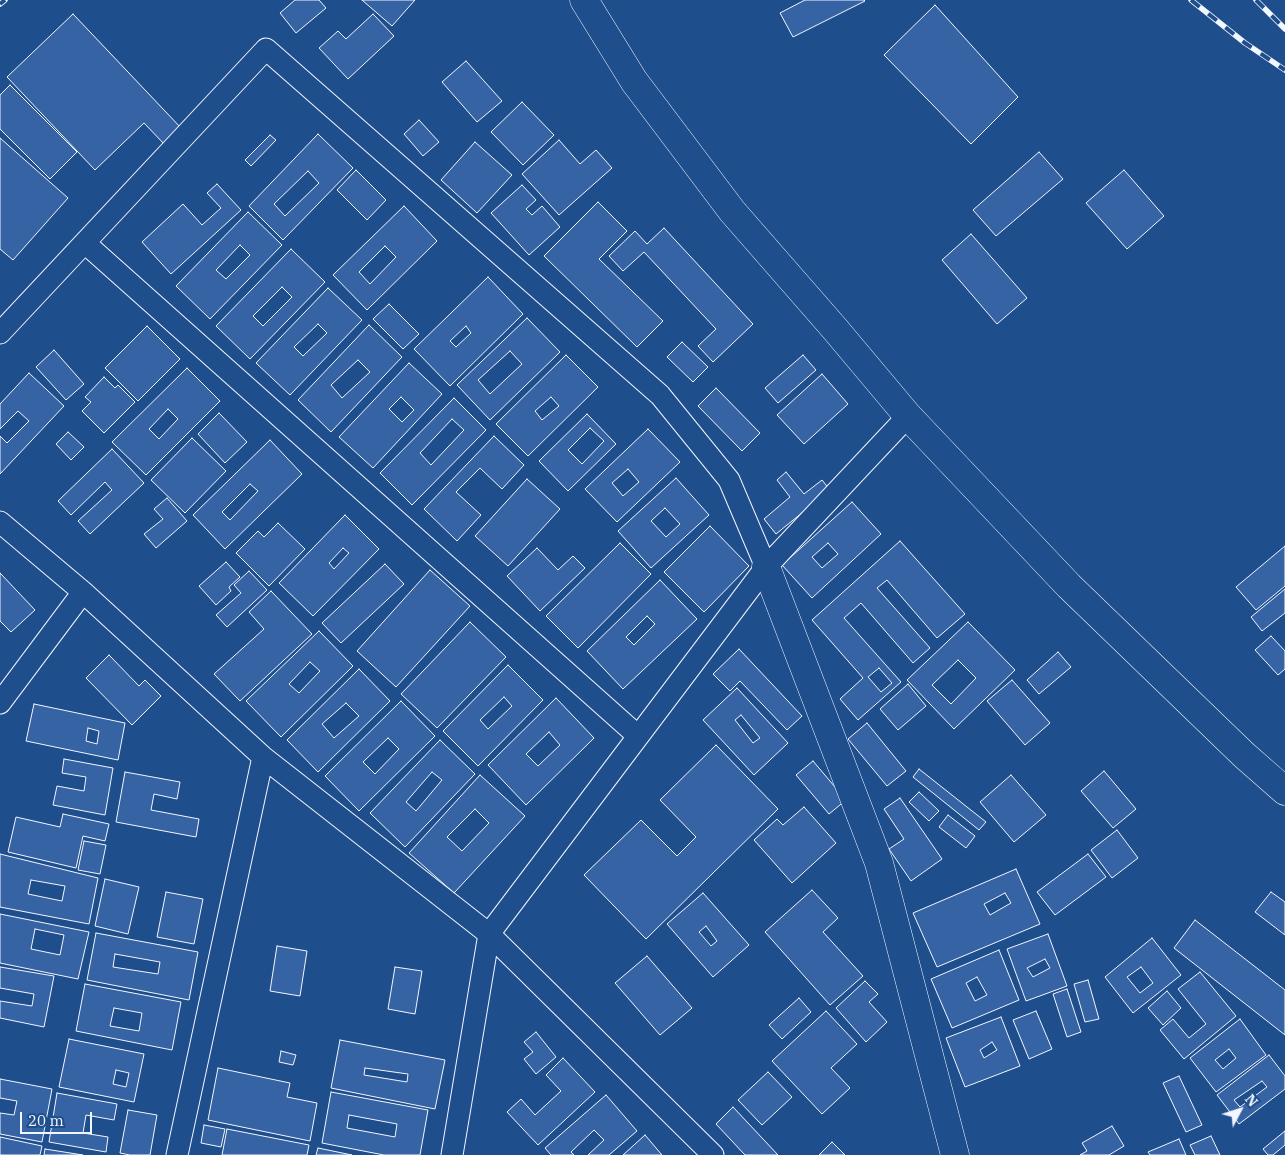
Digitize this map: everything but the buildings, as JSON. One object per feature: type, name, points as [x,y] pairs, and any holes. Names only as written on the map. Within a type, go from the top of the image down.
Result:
[{"type":"main road","points":[[584,0],[634,81],[732,211],[908,416],[1069,586],[1244,755],[1285,791]]},
{"type":"main road","points":[[766,566],[879,864],[955,1155]]},
{"type":"street","points":[[0,333],[266,49],[660,395],[729,480],[766,566]]},
{"type":"street","points":[[85,243],[638,736]]},
{"type":"street","points":[[452,1155],[489,934],[766,566],[908,416]]},
{"type":"street","points":[[0,522],[83,592],[262,756],[489,934],[713,1155]]},
{"type":"street","points":[[0,703],[83,592]]},
{"type":"street","points":[[177,1155],[262,756]]},
{"type":"railway","points":[[0,4],[5,0]]},
{"type":"railway","points":[[1191,0],[1245,43],[1285,70]]},
{"type":"railway","points":[[1256,0],[1285,29]]}]
